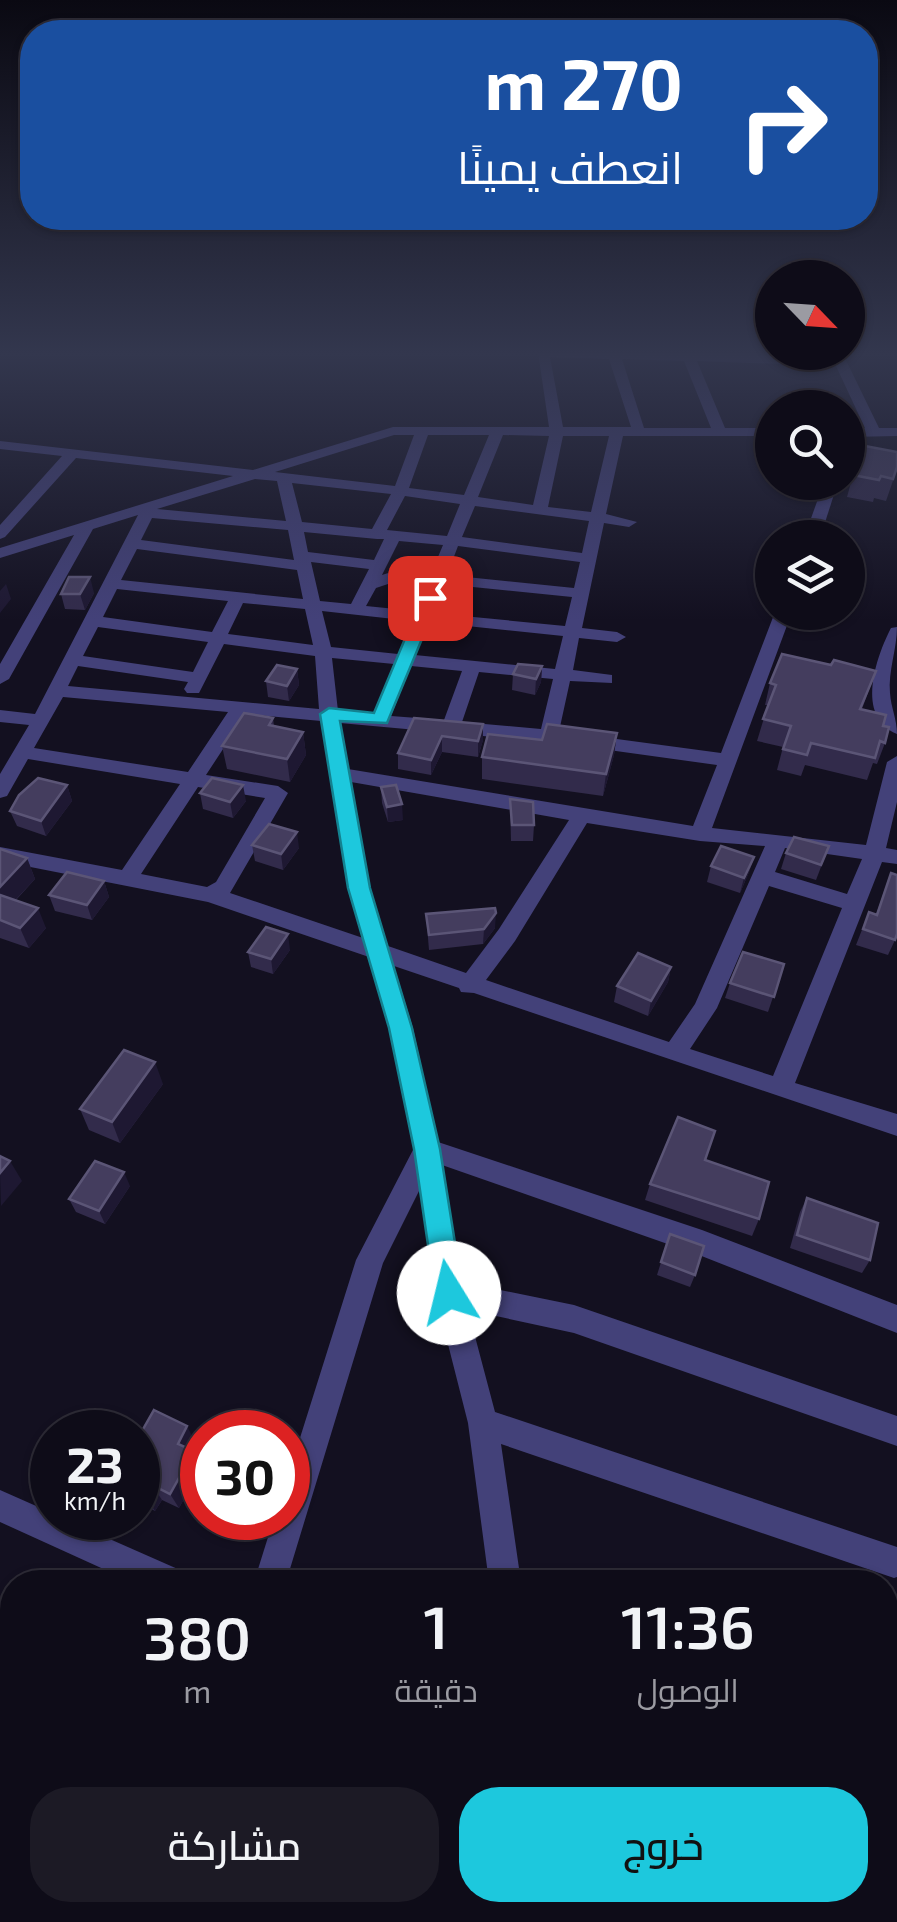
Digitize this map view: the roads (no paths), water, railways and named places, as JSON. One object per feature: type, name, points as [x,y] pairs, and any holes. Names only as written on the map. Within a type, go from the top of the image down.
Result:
[{"type":"street","points":[[0,553],[149,510],[359,442]]},
{"type":"street","points":[[356,610],[378,566],[418,442]]},
{"type":"street","points":[[380,719],[493,442]]},
{"type":"street","points":[[540,509],[555,442]]},
{"type":"street","points":[[548,736],[595,517],[615,442]]},
{"type":"street","points":[[0,444],[400,490],[630,522]]},
{"type":"street","points":[[0,534],[72,454]]},
{"type":"street","points":[[284,478],[323,652],[329,714],[374,949],[400,1028],[427,1149],[449,1293],[483,1423],[503,1570]]},
{"type":"street","points":[[149,510],[586,558]]},
{"type":"street","points":[[0,791],[57,692],[149,510]]},
{"type":"street","points":[[0,679],[86,528]]},
{"type":"street","points":[[132,544],[378,566]]},
{"type":"street","points":[[368,585],[447,559]]},
{"type":"street","points":[[438,579],[578,593]]},
{"type":"street","points":[[112,584],[617,637]]},
{"type":"street","points":[[187,700],[238,599]]},
{"type":"street","points":[[92,622],[323,652],[606,678]]},
{"type":"street","points":[[700,834],[777,630]]},
{"type":"street","points":[[897,632],[878,682],[881,706],[897,728]]},
{"type":"street","points":[[73,660],[198,678]]},
{"type":"street","points":[[451,726],[472,666]]},
{"type":"street","points":[[57,692],[187,700],[451,726],[728,760]]},
{"type":"street","points":[[126,880],[242,706]]},
{"type":"street","points":[[0,716],[41,720]]},
{"type":"street","points":[[22,752],[278,793],[224,887],[210,895]]},
{"type":"street","points":[[780,1090],[852,904],[886,856],[897,762]]},
{"type":"street","points":[[340,774],[700,834],[778,840],[886,856]]},
{"type":"street","points":[[469,986],[507,935],[582,815]]},
{"type":"street","points":[[674,1053],[705,1008],[778,840]]},
{"type":"street","points":[[0,854],[210,895],[374,949],[469,986],[897,1125]]},
{"type":"street","points":[[765,877],[852,904]]},
{"type":"street","points":[[427,1149],[702,1244],[897,1318]]},
{"type":"street","points":[[274,1570],[370,1260],[427,1149]]},
{"type":"street","points":[[449,1293],[574,1319],[897,1431]]},
{"type":"street","points":[[483,1423],[891,1567]]},
{"type":"street","points":[[0,1506],[141,1570]]}]
